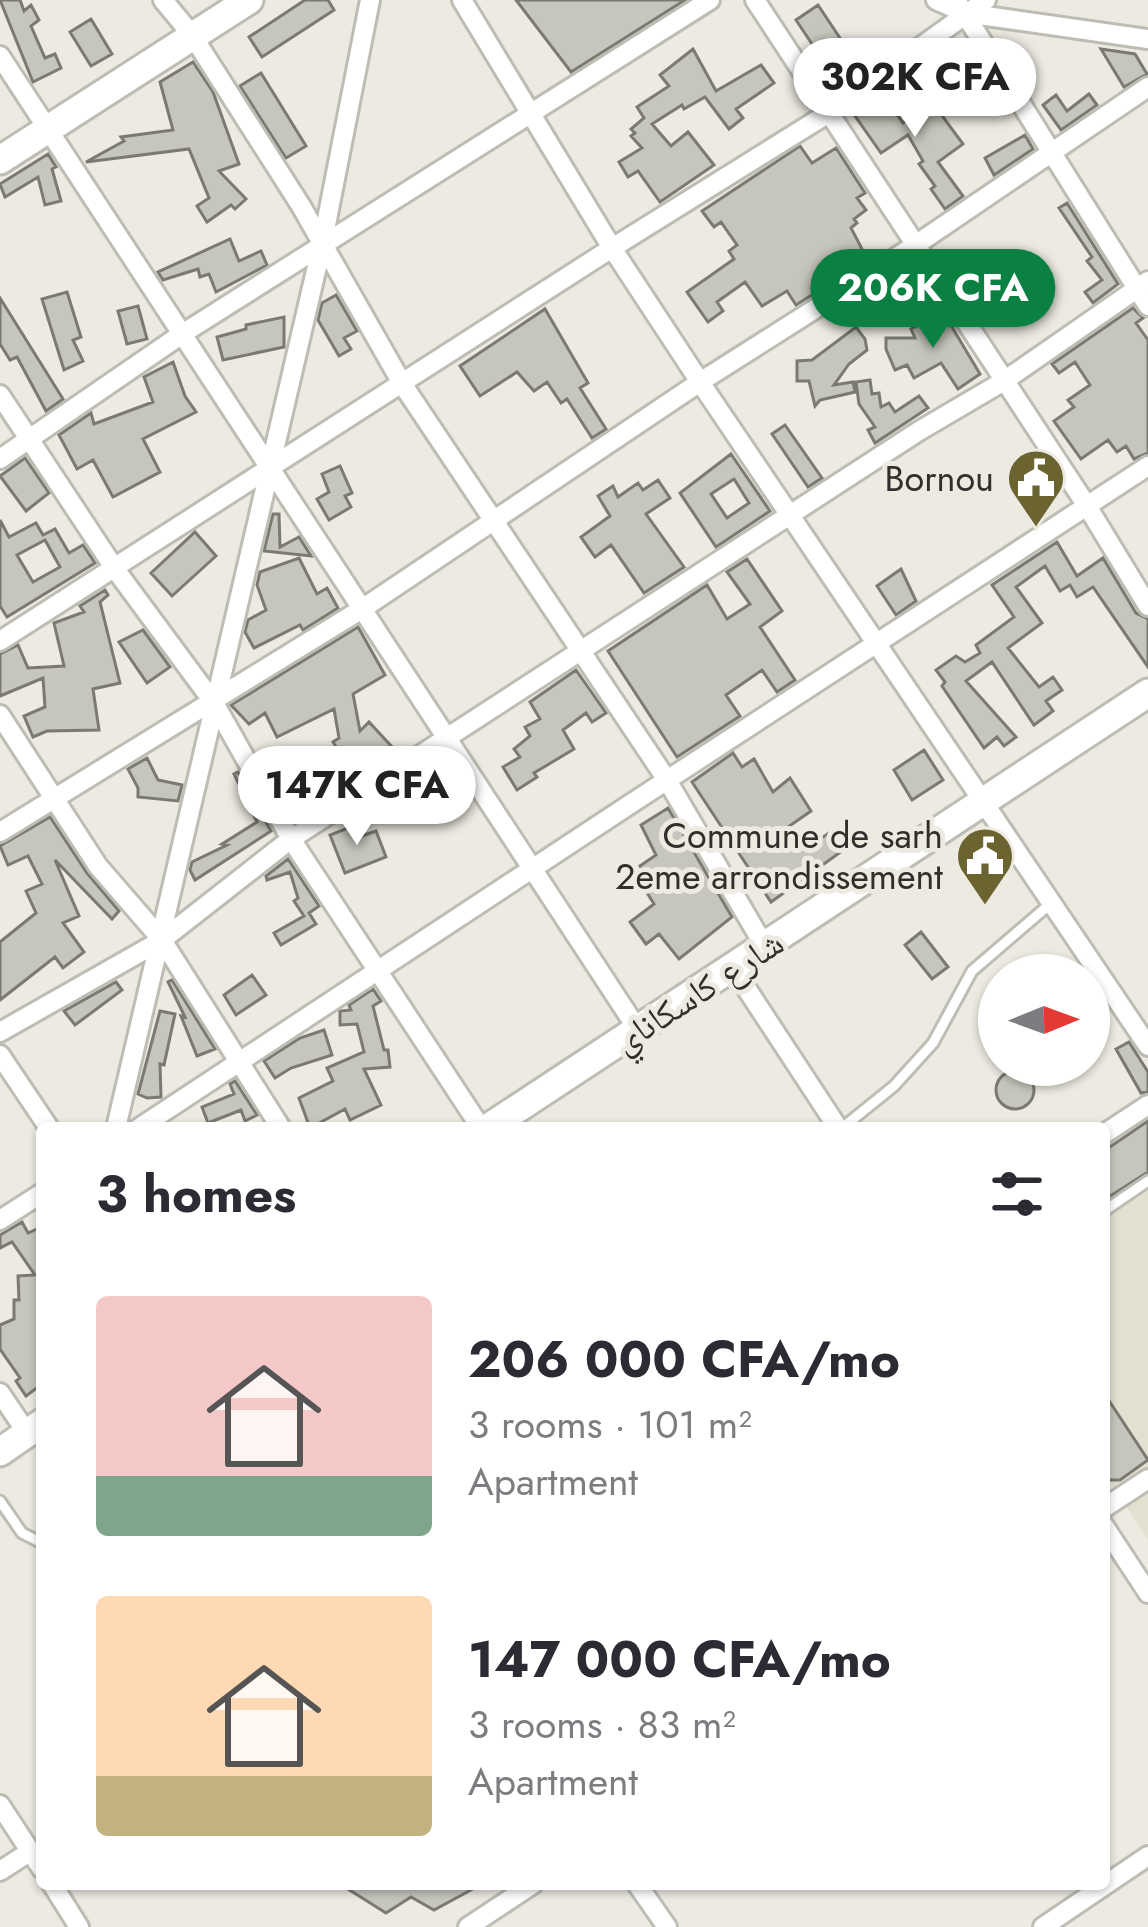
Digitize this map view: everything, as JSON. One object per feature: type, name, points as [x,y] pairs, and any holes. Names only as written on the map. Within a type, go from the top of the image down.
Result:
[{"type":"street","points":[[163,0],[193,34],[301,206],[403,386],[583,649],[765,947]]},
{"type":"street","points":[[0,160],[249,0]]},
{"type":"street","points":[[117,1122],[322,245],[370,0]]},
{"type":"street","points":[[463,0],[612,248],[1148,1046]]},
{"type":"street","points":[[0,459],[182,334],[710,0]]},
{"type":"street","points":[[755,0],[1148,606]]},
{"type":"street","points":[[936,0],[1148,39]]},
{"type":"street","points":[[0,641],[827,114],[961,6],[986,0]]},
{"type":"street","points":[[961,6],[1051,154],[1142,285],[1148,306]]},
{"type":"street","points":[[0,56],[638,1030]]},
{"type":"street","points":[[0,832],[362,609],[1148,87]]},
{"type":"street","points":[[0,1032],[162,940],[291,839],[1004,381],[1142,285]]},
{"type":"street","points":[[0,395],[115,569],[214,703],[291,839],[480,1122]]},
{"type":"street","points":[[148,1122],[1148,466]]},
{"type":"street","name":"شارع كاسكاناي","points":[[493,1122],[1148,692]]},
{"type":"street","points":[[0,715],[98,866],[162,940],[277,1122]]},
{"type":"street","points":[[734,968],[836,1122]]},
{"type":"street","points":[[0,1055],[45,1122]]},
{"type":"street","points":[[1110,1130],[1148,1105]]},
{"type":"street","points":[[0,1220],[36,1197]]},
{"type":"street","points":[[0,1393],[35,1428],[0,1452]]},
{"type":"street","points":[[1110,1504],[1148,1479]]},
{"type":"street","points":[[1110,1535],[1148,1593]]},
{"type":"street","points":[[0,1805],[36,1859]]},
{"type":"street","points":[[0,1871],[31,1851]]},
{"type":"street","points":[[1110,1882],[1148,1856]]},
{"type":"street","points":[[56,1890],[79,1927]]},
{"type":"street","points":[[468,1927],[524,1890]]},
{"type":"street","points":[[642,1890],[667,1927]]},
{"type":"street","points":[[1043,1927],[1098,1890]]},
{"type":"lane","points":[[848,1122],[893,1086],[933,1043],[973,971],[1051,904]]},
{"type":"lane","points":[[1110,1207],[1148,1181]]},
{"type":"lane","points":[[0,1501],[22,1533],[36,1541]]},
{"type":"shaded area","points":[[1148,1121],[1148,1539],[1110,1482],[1110,1147]]},
{"type":"building","points":[[0,0],[20,0],[24,11],[31,5],[39,20],[31,26],[45,58],[55,54],[61,68],[33,82]]},
{"type":"building","points":[[305,0],[328,0],[334,10],[262,57],[249,37]]},
{"type":"building","points":[[516,0],[685,0],[571,72]]},
{"type":"building","points":[[818,5],[846,47],[834,55],[824,40],[814,47],[796,20]]},
{"type":"building","points":[[91,19],[112,54],[91,66],[70,32]]},
{"type":"building","points":[[693,49],[716,91],[761,65],[774,83],[736,109],[743,118],[729,129],[705,97],[652,124],[671,146],[688,132],[714,165],[660,202],[638,171],[628,177],[619,162],[642,148],[631,136],[635,133],[631,129],[644,118],[637,107],[669,86],[660,75]]},
{"type":"building","points":[[1101,49],[1135,54],[1147,74],[1124,87]]},
{"type":"building","points":[[193,62],[213,92],[239,164],[219,171],[246,199],[207,222],[197,206],[209,198],[189,149],[86,162],[124,141],[121,137],[173,130],[160,82]]},
{"type":"building","points":[[261,73],[306,146],[286,158],[240,86]]},
{"type":"building","points":[[881,92],[903,123],[932,102],[963,144],[938,162],[963,196],[945,209],[908,135],[881,153],[853,113]]},
{"type":"building","points":[[1089,94],[1097,105],[1061,130],[1043,105],[1056,95],[1067,111]]},
{"type":"building","points":[[1025,135],[1033,149],[994,175],[985,158]]},
{"type":"building","points":[[800,146],[812,163],[836,148],[865,193],[857,198],[866,210],[851,228],[863,251],[854,257],[859,265],[796,305],[787,291],[762,306],[745,282],[717,302],[723,311],[708,322],[687,292],[734,259],[729,251],[737,245],[721,222],[714,227],[702,211]]},
{"type":"building","points":[[48,154],[56,167],[52,169],[61,201],[45,205],[38,177],[5,197],[0,184]]},
{"type":"building","points":[[1067,203],[1118,284],[1093,303],[1085,292],[1102,280],[1059,208]]},
{"type":"building","points":[[230,239],[239,261],[261,251],[267,265],[216,292],[209,274],[200,277],[198,269],[163,280],[158,272]]},
{"type":"building","points":[[67,292],[81,337],[73,340],[83,361],[64,370],[42,299]]},
{"type":"building","points":[[336,295],[357,331],[344,338],[351,349],[339,356],[318,320],[322,303]]},
{"type":"building","points":[[0,298],[63,399],[46,411],[17,357],[10,360],[0,344]]},
{"type":"building","points":[[138,306],[147,339],[127,344],[118,311]]},
{"type":"building","points":[[1133,308],[1143,318],[1136,323],[1148,340],[1148,453],[1134,459],[1126,446],[1117,452],[1108,440],[1081,459],[1054,421],[1074,407],[1068,400],[1090,385],[1075,362],[1059,373],[1052,364]]},
{"type":"building","points":[[545,309],[588,383],[580,388],[606,429],[592,438],[567,399],[561,403],[547,382],[534,391],[517,372],[480,396],[460,366]]},
{"type":"building","points":[[943,312],[980,374],[958,389],[941,363],[914,378],[907,365],[895,370],[886,349],[886,338],[915,338],[911,329]]},
{"type":"building","points":[[284,317],[284,347],[223,360],[217,337]]},
{"type":"building","points":[[856,327],[867,350],[834,385],[853,382],[855,392],[820,400],[815,406],[809,381],[797,381],[797,361],[812,360]]},
{"type":"building","points":[[173,362],[196,412],[143,439],[160,472],[113,497],[93,460],[77,469],[59,435],[91,413],[94,424],[153,402],[144,377]]},
{"type":"building","points":[[870,380],[881,407],[889,403],[895,412],[919,396],[928,408],[875,443],[868,430],[875,427],[859,404],[856,382]]},
{"type":"building","points":[[785,425],[822,478],[808,487],[772,434]]},
{"type":"building","points":[[731,454],[770,511],[716,547],[680,493]],"holes":[[[734,479],[749,503],[727,518],[711,494]]]},
{"type":"building","points":[[25,458],[49,493],[26,511],[0,476]]},
{"type":"building","points":[[340,466],[352,493],[345,496],[351,507],[329,520],[317,499],[329,492],[322,474]]},
{"type":"building","points":[[658,480],[670,498],[646,514],[684,567],[644,593],[611,545],[595,557],[581,537],[610,516],[598,496],[613,486],[618,497],[638,483],[643,490]]},
{"type":"building","points":[[273,514],[279,514],[280,547],[299,537],[311,556],[264,551]]},
{"type":"building","points":[[0,520],[9,537],[36,523],[43,535],[55,529],[69,553],[83,545],[95,563],[7,617],[0,606]],"holes":[[[45,540],[60,567],[33,582],[17,555]]]},
{"type":"building","points":[[195,532],[216,556],[172,596],[151,573]]},
{"type":"building","points":[[1057,542],[1077,576],[1103,558],[1136,613],[1148,619],[1148,667],[1093,587],[1077,597],[1070,585],[1060,591],[1045,566],[1016,587],[1042,623],[1008,648],[1039,687],[1053,677],[1062,690],[1046,701],[1053,711],[1034,725],[992,662],[966,681],[1016,737],[1004,746],[997,737],[984,748],[936,670],[956,656],[965,662],[980,653],[976,645],[1014,617],[992,585]]},
{"type":"building","points":[[299,558],[317,594],[327,588],[338,608],[303,630],[300,625],[254,648],[245,632],[248,620],[266,610],[257,585],[260,572]]},
{"type":"building","points":[[747,559],[782,611],[760,627],[795,680],[777,692],[762,670],[726,695],[740,716],[677,757],[608,651],[707,585],[727,619],[750,604],[727,572]]},
{"type":"building","points":[[901,569],[916,601],[896,615],[877,586]]},
{"type":"building","points":[[105,590],[108,595],[100,602],[120,683],[93,689],[99,730],[47,731],[33,737],[24,716],[45,707],[43,678],[0,696],[0,654],[18,645],[28,668],[64,666],[54,623],[84,612],[80,606]]},
{"type":"building","points":[[358,627],[385,675],[353,694],[360,731],[369,722],[393,748],[374,765],[297,811],[284,787],[346,763],[333,742],[339,738],[334,709],[277,737],[265,713],[249,724],[231,705]]},
{"type":"building","points":[[143,630],[170,667],[147,683],[119,642]]},
{"type":"building","points":[[576,670],[606,713],[592,722],[586,713],[563,730],[574,749],[534,773],[537,777],[517,790],[503,767],[520,757],[514,749],[530,736],[525,727],[540,719],[530,702]]},
{"type":"building","points":[[924,750],[943,780],[912,800],[894,770]]},
{"type":"building","points":[[733,753],[742,767],[754,759],[773,792],[790,778],[811,811],[788,827],[804,850],[829,833],[842,851],[771,902],[692,782]]},
{"type":"building","points":[[147,758],[158,780],[182,785],[178,801],[138,797],[128,769]]},
{"type":"building","points":[[238,772],[271,831],[195,880],[192,862],[227,845],[222,844],[257,822],[234,774]]},
{"type":"building","points":[[668,808],[732,917],[679,959],[659,934],[646,944],[630,922],[654,904],[646,891],[652,886],[640,866],[656,855],[641,825]]},
{"type":"building","points":[[50,817],[119,911],[112,919],[55,860],[79,916],[63,923],[84,952],[63,968],[55,957],[0,1000],[0,942],[36,913],[26,891],[42,884],[28,856],[8,865],[0,846]]},
{"type":"building","points":[[358,824],[362,836],[376,831],[386,857],[345,873],[330,835]]},
{"type":"building","points":[[288,859],[319,906],[309,913],[316,924],[281,945],[274,933],[304,916],[294,901],[298,898],[290,872],[267,880]]},
{"type":"building","points":[[921,932],[948,967],[932,979],[905,945]]},
{"type":"building","points":[[252,975],[266,995],[236,1015],[224,995]]},
{"type":"building","points":[[172,980],[215,1049],[197,1056],[168,982]]},
{"type":"building","points":[[116,982],[122,990],[75,1025],[64,1011]]},
{"type":"building","points":[[373,989],[381,1001],[373,1006],[390,1067],[364,1069],[381,1105],[350,1120],[345,1109],[321,1122],[308,1122],[299,1098],[333,1081],[327,1068],[364,1052],[357,1024],[340,1025],[340,1011],[351,1010],[349,1005]]},
{"type":"building","points":[[160,1011],[175,1014],[164,1065],[160,1064],[161,1097],[147,1098],[138,1094]]},
{"type":"building","points":[[324,1030],[332,1055],[275,1078],[264,1061],[300,1038]]},
{"type":"building","points":[[1129,1042],[1148,1072],[1148,1092],[1141,1093],[1116,1049]]},
{"type":"building","points":[[235,1081],[257,1115],[245,1121],[241,1110],[208,1122],[202,1107],[234,1094],[230,1084]]},
{"type":"building","points":[[997,1086],[1033,1086],[1028,1103],[1015,1109],[1002,1103],[996,1090]]},
{"type":"building","points":[[1148,1121],[1148,1172],[1110,1196],[1110,1147]]},
{"type":"building","points":[[22,1222],[28,1233],[36,1229],[36,1388],[26,1396],[0,1349],[0,1325],[14,1319],[18,1276],[35,1275],[12,1242],[0,1248],[0,1235]]},
{"type":"building","points":[[1110,1402],[1148,1460],[1120,1480],[1110,1480]]},
{"type":"building","points":[[350,1890],[471,1890],[434,1910],[411,1897],[386,1913]]},
{"type":"place","name":"Bornou","points":[[1036,529]]},
{"type":"place","name":"Commune de sarh 2eme arrondissement","points":[[985,907]]}]
